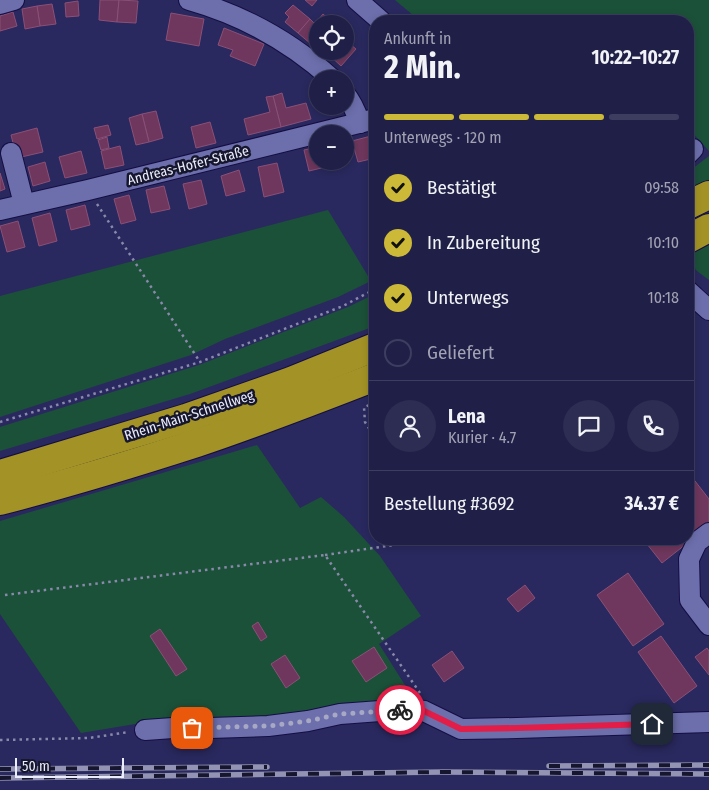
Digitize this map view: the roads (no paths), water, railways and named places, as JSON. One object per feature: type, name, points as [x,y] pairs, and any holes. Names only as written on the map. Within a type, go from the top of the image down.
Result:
[{"type":"highway","points":[[694,203],[709,195]]},
{"type":"highway","points":[[694,236],[709,228]]},
{"type":"highway","name":"Rhein-Main-Schnellweg","points":[[0,474],[186,418],[291,381],[369,349]]},
{"type":"highway","name":"Rhein-Main-Schnellweg","points":[[0,501],[198,443],[369,378]]},
{"type":"street","points":[[0,4],[14,0]]},
{"type":"street","points":[[189,0],[234,16],[269,32],[309,59],[322,70]]},
{"type":"street","points":[[357,0],[374,15]]},
{"type":"street","points":[[354,104],[367,121]]},
{"type":"street","name":"Andreas-Hofer-Straße","points":[[0,210],[367,121]]},
{"type":"street","points":[[11,153],[24,204]]},
{"type":"street","points":[[694,296],[709,310]]},
{"type":"street","points":[[709,533],[697,542],[689,559],[690,600],[709,625]]},
{"type":"street","points":[[145,730],[268,726],[308,721],[340,714],[407,709],[424,711],[461,729],[709,722]]},
{"type":"railway","points":[[549,766],[709,765]]},
{"type":"railway","points":[[0,769],[267,767]]},
{"type":"railway","points":[[0,778],[443,772],[709,774]]}]
